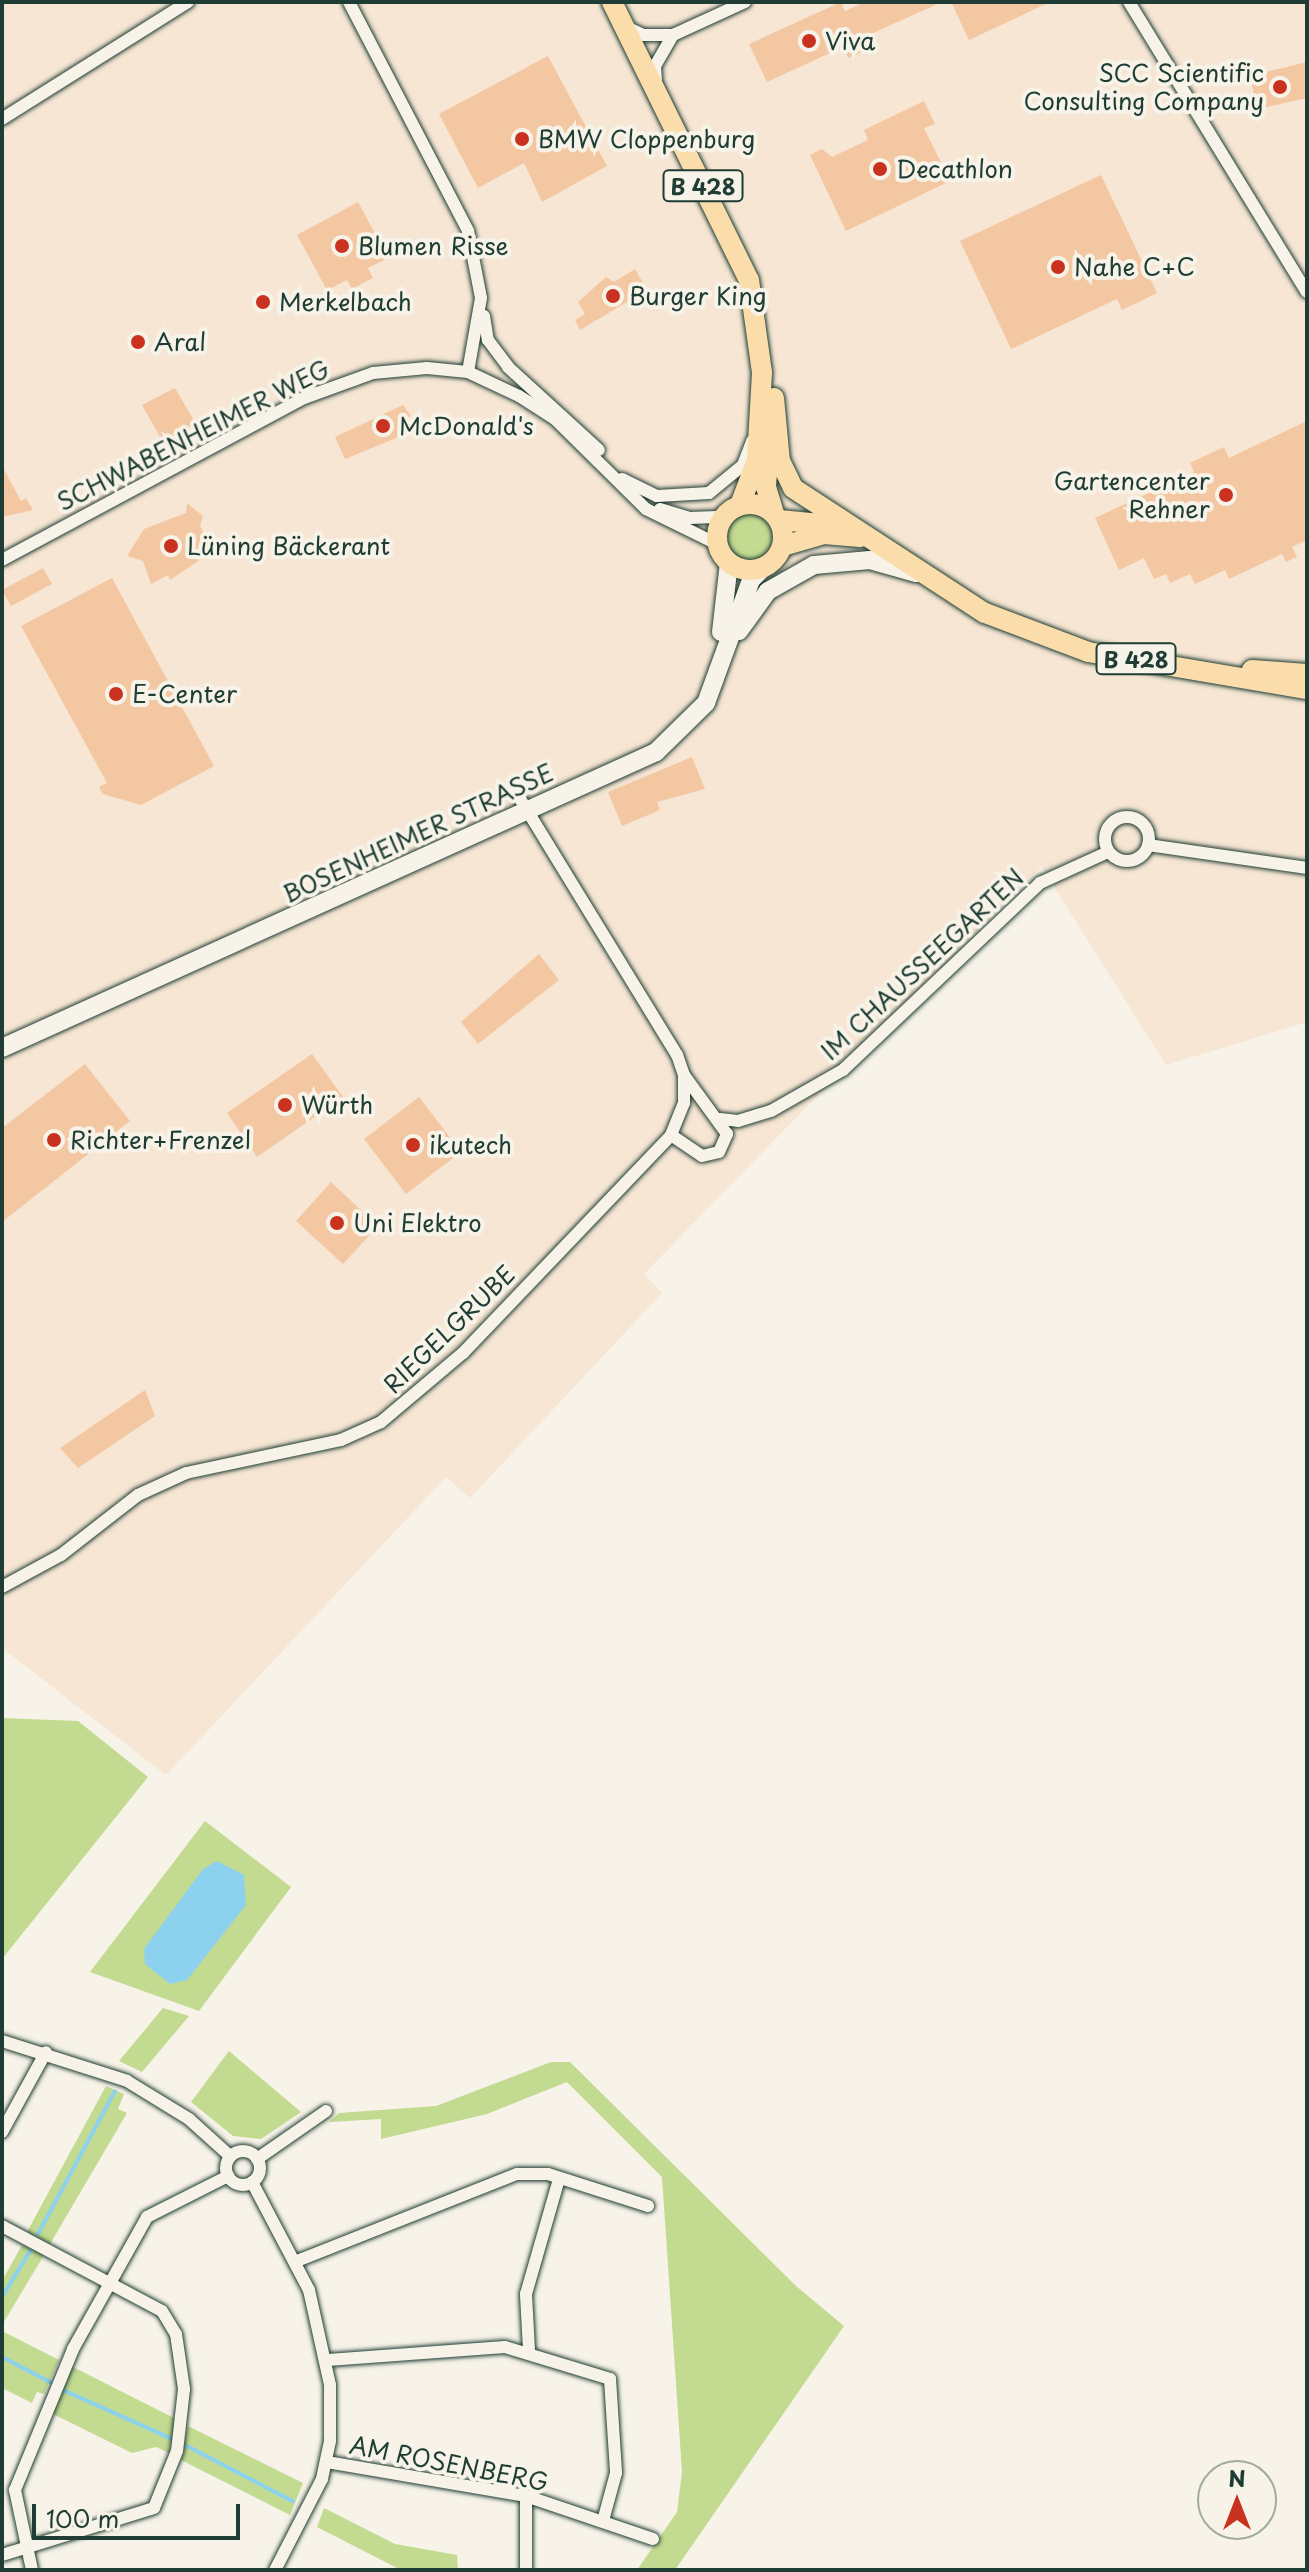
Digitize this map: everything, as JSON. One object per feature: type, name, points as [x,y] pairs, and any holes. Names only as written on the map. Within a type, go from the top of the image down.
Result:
[{"type":"main road","name":"B 428","points":[[612,2],[749,280],[784,474],[803,498],[985,613],[1061,645],[1307,689]]},
{"type":"main road","name":"B 428","points":[[740,505],[757,460],[768,395]]},
{"type":"main road","name":"B 428","points":[[768,395],[766,487],[776,517],[861,534]]},
{"type":"main road","points":[[740,505],[776,517],[783,546],[762,569],[729,563],[717,544],[723,517],[740,505]]},
{"type":"main road","name":"B 428","points":[[783,546],[824,534],[861,534]]},
{"type":"main road","name":"B 428","points":[[1212,670],[1307,674]]},
{"type":"street","points":[[2,119],[188,2]]},
{"type":"street","points":[[349,2],[451,191],[468,231],[488,340],[508,367],[565,415],[616,476]]},
{"type":"street","points":[[624,26],[643,35],[673,35],[745,2]]},
{"type":"street","points":[[1129,2],[1307,292]]},
{"type":"street","points":[[657,92],[655,66],[673,35]]},
{"type":"street","points":[[468,372],[481,298]]},
{"type":"street","name":"SCHWABENHEIMER WEG","points":[[2,560],[334,386],[400,370],[468,372],[555,419],[658,517],[717,544]]},
{"type":"street","name":"SCHWABENHEIMER WEG","points":[[616,476],[657,496],[709,493],[743,465],[768,395]]},
{"type":"street","name":"SCHWABENHEIMER WEG","points":[[616,476],[672,515],[723,517]]},
{"type":"street","points":[[729,647],[768,591],[814,565],[870,560],[931,577]]},
{"type":"street","name":"BOSENHEIMER STRASSE","points":[[2,1048],[656,739],[676,722],[715,656],[729,563]]},
{"type":"street","name":"BOSENHEIMER STRASSE","points":[[2,1034],[522,804],[673,741],[706,703],[751,580],[762,569]]},
{"type":"street","points":[[522,804],[684,1075],[720,1119],[727,1134],[719,1152],[702,1156],[671,1135]]},
{"type":"street","points":[[1108,852],[1107,827],[1123,817],[1145,826],[1148,845]]},
{"type":"street","name":"IM CHAUSSEEGARTEN","points":[[720,1119],[738,1121],[771,1111],[843,1070],[1040,883],[1108,852],[1132,861],[1148,845],[1307,868]]},
{"type":"street","name":"RIEGELGRUBE","points":[[2,1587],[61,1555],[138,1495],[186,1473],[341,1440],[381,1422],[463,1353],[671,1135],[680,1121],[684,1075]]},
{"type":"street","points":[[2,2041],[46,2052],[152,2094],[230,2156]]},
{"type":"street","points":[[2,2132],[46,2052]]},
{"type":"street","points":[[275,2570],[307,2517],[327,2462],[328,2360],[297,2261],[252,2182],[257,2159],[326,2111]]},
{"type":"street","points":[[230,2156],[245,2151],[257,2159]]},
{"type":"street","points":[[228,2176],[230,2156]]},
{"type":"street","points":[[297,2261],[517,2174],[559,2179],[648,2206]]},
{"type":"street","points":[[228,2176],[236,2183],[252,2182]]},
{"type":"street","points":[[32,2570],[15,2501],[19,2478],[110,2281],[147,2217],[228,2176]]},
{"type":"street","points":[[529,2350],[526,2294],[559,2179]]},
{"type":"street","points":[[2,2226],[162,2311],[176,2334],[184,2410],[170,2478],[147,2514],[2,2555]]},
{"type":"street","points":[[328,2360],[529,2350],[614,2385],[609,2421],[616,2473],[603,2521]]},
{"type":"street","name":"AM ROSENBERG","points":[[327,2462],[526,2496],[653,2539]]},
{"type":"street","points":[[526,2496],[526,2570]]},
{"type":"shaded area","points":[[2,2],[1307,2],[1307,1022],[1166,1065],[1041,866],[644,1274],[662,1293],[470,1498],[446,1477],[166,1775],[2,1648]]},
{"type":"green space","points":[[750,514],[759,515],[767,521],[773,529],[773,547],[767,555],[759,561],[750,562],[741,561],[733,555],[727,547],[726,538],[727,529],[733,521],[741,515]]},
{"type":"green space","points":[[2,1718],[78,1721],[148,1777],[2,1959]]},
{"type":"green space","points":[[205,1821],[291,1887],[199,2011],[90,1972]]},
{"type":"green space","points":[[163,2008],[189,2016],[142,2072],[119,2061]]},
{"type":"green space","points":[[229,2051],[301,2112],[261,2139],[233,2136],[191,2102]]},
{"type":"green space","points":[[551,2062],[570,2062],[796,2286],[844,2326],[675,2570],[637,2570],[677,2512],[682,2472],[662,2177],[567,2082],[487,2114],[381,2139],[381,2119],[329,2122],[339,2113],[436,2106]]},
{"type":"green space","points":[[106,2086],[124,2094],[118,2109],[127,2113],[50,2244],[27,2232]]},
{"type":"green space","points":[[22,2245],[44,2255],[2,2325],[2,2281]]},
{"type":"green space","points":[[2,2331],[59,2360],[44,2394],[37,2392],[32,2403],[2,2388]]},
{"type":"green space","points":[[71,2366],[176,2419],[169,2453],[156,2447],[132,2453],[51,2413]]},
{"type":"green space","points":[[188,2426],[303,2483],[290,2515],[181,2460]]},
{"type":"green space","points":[[324,2508],[395,2544],[457,2555],[458,2570],[401,2570],[317,2527]]},
{"type":"water","points":[[217,1861],[244,1875],[246,1905],[187,1980],[170,1984],[145,1964],[144,1949],[203,1869]]},
{"type":"building","name":"Viva","points":[[841,2],[845,11],[865,2],[942,2],[862,38],[867,50],[848,58],[843,47],[767,82],[749,44]]},
{"type":"building","points":[[951,2],[1050,2],[969,40]]},
{"type":"building","name":"BMW Cloppenburg","points":[[548,56],[607,166],[542,202],[524,163],[478,188],[439,114]]},
{"type":"building","name":"SCC Scientific Consulting Company","points":[[1307,62],[1307,98],[1257,109],[1250,76]]},
{"type":"building","name":"Decathlon","points":[[924,101],[935,124],[924,128],[950,181],[846,231],[810,155],[822,149],[832,157],[868,140],[864,130]]},
{"type":"building","name":"Nahe C+C","points":[[1101,175],[1157,293],[1122,310],[1117,299],[1011,349],[960,241]]},
{"type":"building","name":"Blumen Risse","points":[[358,202],[388,258],[368,268],[373,278],[352,289],[347,280],[327,290],[297,235]]},
{"type":"building","name":"Burger King","points":[[635,269],[647,290],[580,330],[575,320],[585,314],[578,302],[606,277],[614,282]]},
{"type":"building","name":"Aral","points":[[175,388],[196,424],[163,442],[142,405]]},
{"type":"building","name":"McDonald's","points":[[403,405],[411,416],[404,419],[411,432],[345,459],[335,437]]},
{"type":"building","name":"Gartencenter Rehner","points":[[1307,421],[1307,540],[1292,547],[1297,557],[1286,562],[1282,554],[1229,579],[1225,570],[1195,584],[1190,574],[1170,583],[1166,574],[1154,579],[1144,558],[1119,570],[1095,518],[1194,472],[1190,463],[1224,447],[1229,458]]},
{"type":"building","points":[[2,466],[21,501],[26,498],[33,510],[2,517]]},
{"type":"building","name":"Lüning Bäckerant","points":[[187,503],[203,516],[200,526],[213,551],[170,580],[168,575],[151,584],[143,561],[127,556],[144,529],[186,513]]},
{"type":"building","points":[[43,568],[52,584],[11,606],[2,590]]},
{"type":"building","name":"E-Center","points":[[112,578],[214,766],[141,805],[103,794],[99,787],[107,783],[21,626]]},
{"type":"building","points":[[692,757],[705,789],[657,802],[660,810],[622,826],[608,792]]},
{"type":"building","points":[[539,954],[559,980],[478,1044],[461,1022]]},
{"type":"building","name":"Würth","points":[[312,1054],[343,1097],[257,1157],[227,1113]]},
{"type":"building","name":"Richter+Frenzel","points":[[85,1064],[130,1121],[2,1222],[2,1128]]},
{"type":"building","name":"ikutech","points":[[419,1097],[461,1152],[406,1194],[364,1139]]},
{"type":"building","name":"Uni Elektro","points":[[331,1182],[378,1226],[343,1264],[296,1221]]},
{"type":"building","points":[[145,1390],[155,1416],[78,1468],[60,1448]]},
{"type":"waterway","points":[[38,2234],[115,2091]]},
{"type":"waterway","points":[[2,2297],[30,2251]]},
{"type":"waterway","points":[[2,2357],[50,2382]]},
{"type":"waterway","points":[[63,2390],[172,2439]]},
{"type":"waterway","points":[[187,2446],[292,2501]]},
{"type":"place","name":"Viva","points":[[809,41]]},
{"type":"place","name":"SCC Scientific Consulting Company","points":[[1280,87]]},
{"type":"place","name":"BMW Cloppenburg","points":[[522,139]]},
{"type":"place","name":"Decathlon","points":[[880,169]]},
{"type":"place","name":"Blumen Risse","points":[[342,246]]},
{"type":"place","name":"Nahe C+C","points":[[1058,267]]},
{"type":"place","name":"Burger King","points":[[613,296]]},
{"type":"place","name":"Merkelbach","points":[[263,302]]},
{"type":"place","name":"Aral","points":[[138,342]]},
{"type":"place","name":"McDonald's","points":[[383,426]]},
{"type":"place","name":"Gartencenter Rehner","points":[[1226,495]]},
{"type":"place","name":"Lüning Bäckerant","points":[[171,546]]},
{"type":"place","name":"E-Center","points":[[116,694]]},
{"type":"place","name":"Würth","points":[[285,1105]]},
{"type":"place","name":"Richter+Frenzel","points":[[54,1140]]},
{"type":"place","name":"ikutech","points":[[413,1145]]},
{"type":"place","name":"Uni Elektro","points":[[337,1223]]}]
